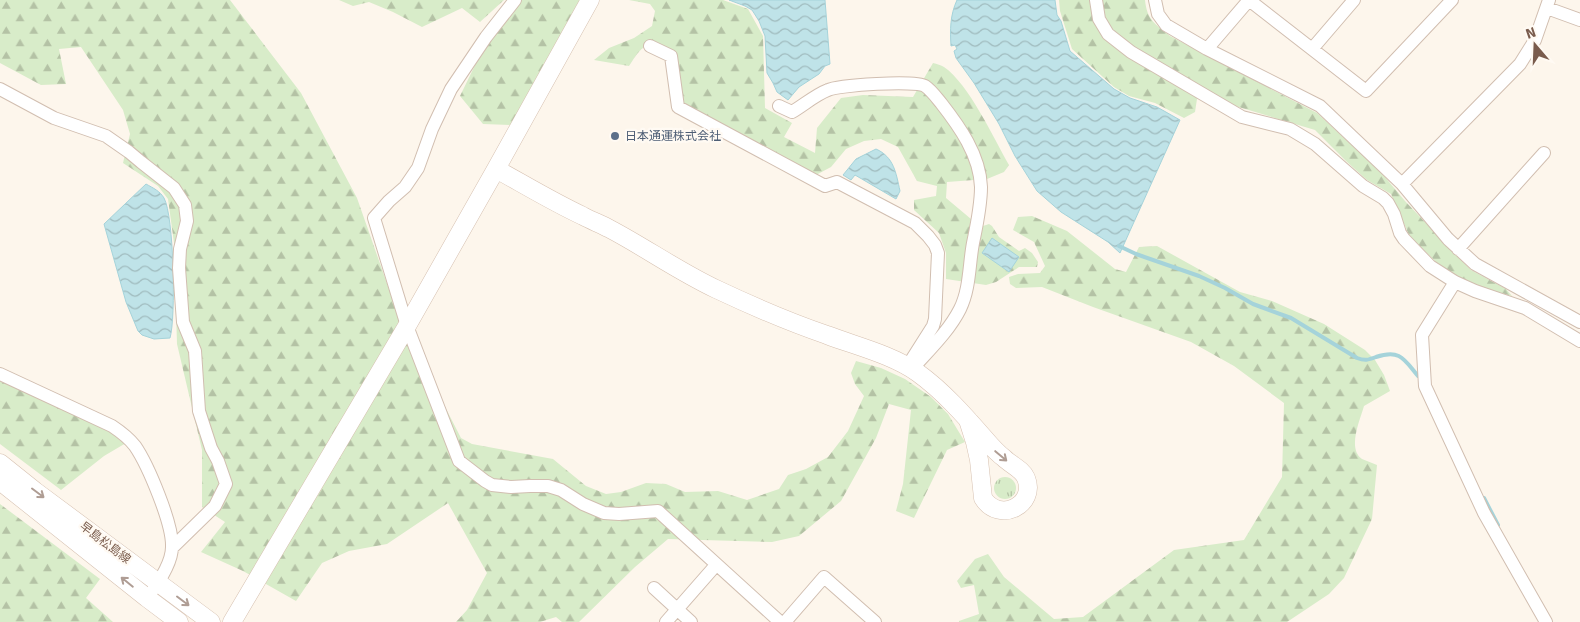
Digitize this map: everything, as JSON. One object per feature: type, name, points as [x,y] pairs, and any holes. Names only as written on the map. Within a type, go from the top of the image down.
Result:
[{"type":"street","points":[[515,0],[486,37],[451,89],[432,129],[418,168],[405,187],[374,218],[407,326],[459,461],[492,485],[511,487],[548,486],[561,490],[583,504],[604,513],[658,512],[780,622]]},
{"type":"street","points":[[232,622],[407,326],[590,0]]},
{"type":"street","points":[[1096,0],[1099,19],[1108,34],[1132,52],[1242,117],[1290,130],[1315,144],[1364,186],[1383,198],[1394,214],[1404,239],[1430,266],[1455,282],[1475,291],[1525,308],[1580,341]]},
{"type":"street","points":[[1155,0],[1158,14],[1166,25],[1320,106],[1402,184],[1448,239],[1474,264],[1580,322]]},
{"type":"street","points":[[1207,48],[1249,0],[1366,91],[1452,0]]},
{"type":"street","points":[[1312,49],[1354,0]]},
{"type":"street","points":[[1402,184],[1520,64],[1535,40],[1548,4],[1580,20]]},
{"type":"street","points":[[650,46],[670,56],[678,107],[825,186],[838,182],[915,223],[928,236],[938,253],[935,319],[910,368]]},
{"type":"street","points":[[779,106],[792,112],[829,89],[877,84],[918,84],[925,86],[935,96],[965,136],[976,164],[981,184],[977,226],[966,296],[961,309],[953,321],[910,368]]},
{"type":"street","points":[[0,89],[54,118],[106,136],[174,188],[185,204],[187,221],[180,249],[179,268],[183,322],[195,351],[199,411],[211,448],[226,484],[215,506],[172,547]]},
{"type":"street","points":[[1458,249],[1544,153]]},
{"type":"street","points":[[496,169],[609,228],[676,269],[714,288],[780,318],[910,368],[939,390],[968,420],[995,451],[1023,474],[1027,483],[1027,494],[1018,506],[1007,511],[996,510],[983,498],[979,460],[968,420]]},
{"type":"street","points":[[1455,282],[1422,335],[1425,386],[1484,513],[1546,622]]},
{"type":"street","points":[[0,374],[112,426],[124,434],[135,447],[159,496],[168,520],[172,547],[167,567],[147,598]]},
{"type":"street","name":"早島松島線","points":[[0,463],[211,622]]},
{"type":"street","name":"早島松島線","points":[[0,481],[180,622]]},
{"type":"street","points":[[666,622],[716,565]]},
{"type":"street","points":[[785,622],[824,577],[875,622]]},
{"type":"street","points":[[654,588],[691,622]]},
{"type":"green space","points":[[0,0],[230,0],[301,93],[357,198],[398,315],[461,438],[472,444],[553,459],[586,486],[606,494],[621,492],[646,483],[666,484],[685,492],[718,491],[747,500],[779,489],[788,475],[806,469],[828,457],[848,431],[864,396],[855,384],[851,373],[856,361],[881,368],[905,379],[931,397],[948,414],[965,442],[947,450],[914,518],[896,511],[903,484],[911,410],[889,404],[876,438],[841,501],[799,536],[772,542],[668,539],[635,567],[579,622],[562,622],[556,617],[540,622],[456,622],[467,610],[487,573],[448,503],[387,544],[349,551],[322,563],[296,601],[243,571],[201,552],[225,522],[202,507],[202,450],[177,344],[174,243],[168,199],[158,186],[123,163],[130,134],[123,110],[81,47],[59,49],[66,84],[41,85],[0,63]]},
{"type":"green space","points":[[339,0],[504,0],[480,22],[462,8],[422,27],[369,2],[353,6]]},
{"type":"green space","points":[[522,0],[580,0],[511,125],[483,124],[460,96],[480,55]]},
{"type":"green space","points":[[629,0],[723,0],[748,9],[763,36],[765,108],[792,123],[784,137],[815,153],[817,128],[841,98],[863,95],[913,97],[933,63],[944,67],[963,86],[972,99],[1009,165],[1004,172],[987,179],[947,182],[946,198],[971,219],[967,247],[980,227],[989,224],[999,237],[1019,251],[1025,248],[1032,253],[1038,262],[1037,267],[1019,267],[996,282],[986,285],[946,279],[946,253],[939,233],[914,210],[914,200],[936,196],[937,186],[917,181],[898,147],[881,139],[864,141],[846,149],[831,167],[816,175],[683,107],[674,53],[657,42],[643,48],[629,66],[594,60],[609,48],[634,38],[652,26],[655,11],[650,4]]},
{"type":"green space","points":[[1059,0],[1145,0],[1150,17],[1156,25],[1170,36],[1317,113],[1379,170],[1405,201],[1471,270],[1506,289],[1512,296],[1461,281],[1441,267],[1409,235],[1391,194],[1367,180],[1315,130],[1202,96],[1197,99],[1195,112],[1184,118],[1155,103],[1129,96],[1114,87],[1072,49],[1060,11]]},
{"type":"green space","points":[[1032,216],[1067,231],[1115,269],[1126,272],[1139,247],[1157,246],[1240,292],[1272,301],[1324,324],[1365,350],[1375,360],[1384,375],[1390,391],[1364,406],[1355,442],[1355,448],[1362,459],[1377,465],[1372,519],[1344,578],[1329,594],[1287,622],[959,622],[979,614],[974,585],[961,588],[957,581],[975,559],[988,554],[1004,577],[1054,619],[1083,617],[1174,550],[1244,540],[1282,477],[1284,403],[1234,366],[1191,342],[1042,287],[1016,288],[1010,284],[1009,277],[1018,274],[1040,273],[1045,266],[1034,242],[1013,230],[1018,217]]},
{"type":"green space","points":[[0,380],[118,435],[126,443],[104,456],[61,490],[0,444]]},
{"type":"green space","points":[[1005,477],[1013,480],[1016,488],[1013,496],[1005,499],[997,496],[994,488],[997,480]]},
{"type":"green space","points":[[0,504],[100,579],[86,598],[113,622],[0,622]]},
{"type":"water","points":[[729,0],[825,0],[830,64],[799,87],[788,100],[777,92],[767,73],[765,36],[759,21],[752,10]]},
{"type":"water","points":[[957,0],[1055,0],[1057,15],[1061,21],[1070,51],[1114,89],[1130,98],[1157,107],[1180,120],[1120,253],[1108,242],[1061,212],[1037,191],[1015,156],[999,124],[956,58],[954,51],[957,49],[955,45],[951,46],[951,28],[953,11]]},
{"type":"water","points":[[876,149],[887,156],[893,166],[900,191],[896,199],[855,175],[851,180],[843,175],[856,159]]},
{"type":"water","points":[[146,184],[164,198],[170,225],[173,267],[173,310],[170,338],[154,339],[142,335],[138,331],[126,302],[104,224]]},
{"type":"water","points":[[992,238],[1019,257],[1009,272],[982,253]]},
{"type":"waterway","points":[[1119,246],[1136,254],[1199,276],[1253,304],[1291,318],[1362,360],[1391,354],[1401,357],[1418,376]]},
{"type":"waterway","points":[[1484,498],[1498,525]]},
{"type":"place","name":"日本通運株式会社","points":[[615,136]]}]
